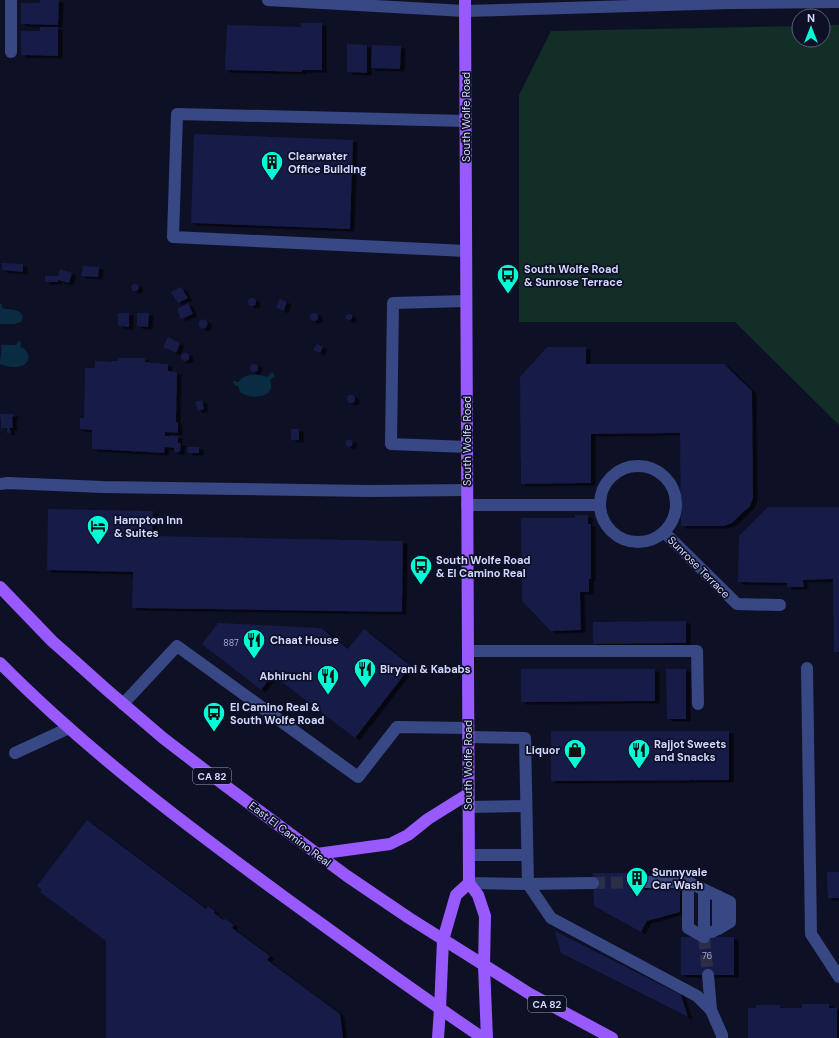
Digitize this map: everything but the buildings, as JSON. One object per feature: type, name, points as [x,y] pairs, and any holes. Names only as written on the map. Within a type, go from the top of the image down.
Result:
[{"type":"main road","name":"South Wolfe Road","points":[[465,5],[469,883]]},
{"type":"main road","name":"East El Camino Real","points":[[0,587],[52,641],[163,738],[317,854],[409,918],[484,966],[530,994],[612,1038]]},
{"type":"main road","points":[[0,663],[70,728],[130,779],[190,826],[440,1009],[483,1038]]},
{"type":"main road","points":[[317,854],[390,844],[408,835],[428,819],[468,794]]},
{"type":"main road","points":[[438,1038],[443,940],[456,896],[469,883],[478,895],[485,916],[484,966],[487,1038]]},
{"type":"street","points":[[11,0],[11,52]]},
{"type":"street","points":[[268,0],[465,5],[839,2]]},
{"type":"street","points":[[466,121],[177,114],[173,237],[466,251]]},
{"type":"street","points":[[466,301],[393,303],[391,444],[467,447]]},
{"type":"street","name":"Sunrose Terrace","points":[[639,466],[652,468],[663,475],[671,484],[676,498],[676,510],[672,522],[664,532],[653,540],[642,542],[628,541],[616,535],[606,524],[600,505],[604,488],[612,477],[623,470],[639,466]]},
{"type":"street","points":[[0,484],[370,491],[467,490]]},
{"type":"street","points":[[467,506],[600,505]]},
{"type":"street","name":"Sunrose Terrace","points":[[664,532],[737,604],[780,605]]},
{"type":"street","points":[[123,704],[177,646],[358,777],[397,727],[525,738],[528,884],[551,918],[698,996],[711,1010]]},
{"type":"street","points":[[468,651],[698,651],[698,704]]},
{"type":"street","points":[[807,668],[811,934],[839,977]]},
{"type":"street","points":[[15,753],[70,728]]},
{"type":"street","points":[[468,807],[526,806]]},
{"type":"street","points":[[469,855],[527,855]]},
{"type":"street","points":[[644,882],[688,882],[718,896],[718,929],[704,937]]},
{"type":"street","points":[[688,882],[688,928],[704,937]]},
{"type":"street","points":[[469,883],[593,883]]},
{"type":"street","points":[[704,890],[704,937]]},
{"type":"street","points":[[708,975],[711,1010],[722,1038]]},
{"type":"green space","points":[[831,25],[839,25],[839,425],[735,322],[519,322],[519,95],[551,31],[791,26],[791,48],[831,48]]},
{"type":"water","points":[[0,303],[3,309],[18,311],[23,318],[21,322],[14,324],[0,324]]},
{"type":"water","points":[[18,341],[21,342],[20,347],[23,348],[28,354],[29,357],[27,362],[22,366],[16,367],[9,367],[0,364],[1,345],[15,345]]},
{"type":"water","points":[[272,372],[275,376],[270,380],[270,391],[261,396],[256,397],[244,395],[240,392],[238,386],[233,383],[234,380],[239,382],[244,377],[248,376],[260,375],[267,377]]},
{"type":"tunnel","points":[[593,883],[644,882]]},
{"type":"tunnel","points":[[704,937],[708,975]]},
{"type":"place","name":"Clearwater Office Building","points":[[272,182]]},
{"type":"place","name":"South Wolfe Road & Sunrose Terrace","points":[[508,294]]},
{"type":"place","name":"Hampton Inn & Suites","points":[[98,546]]},
{"type":"place","name":"South Wolfe Road & El Camino Real","points":[[421,586]]},
{"type":"place","name":"Chaat House","points":[[254,660]]},
{"type":"place","name":"Biryani & Kababs","points":[[365,688]]},
{"type":"place","name":"Abhiruchi","points":[[328,696]]},
{"type":"place","name":"El Camino Real & South Wolfe Road","points":[[214,732]]},
{"type":"place","name":"Liquor","points":[[575,770]]},
{"type":"place","name":"Rajjot Sweets and Snacks","points":[[639,770]]},
{"type":"place","name":"Sunnyvale Car Wash","points":[[637,898]]}]
